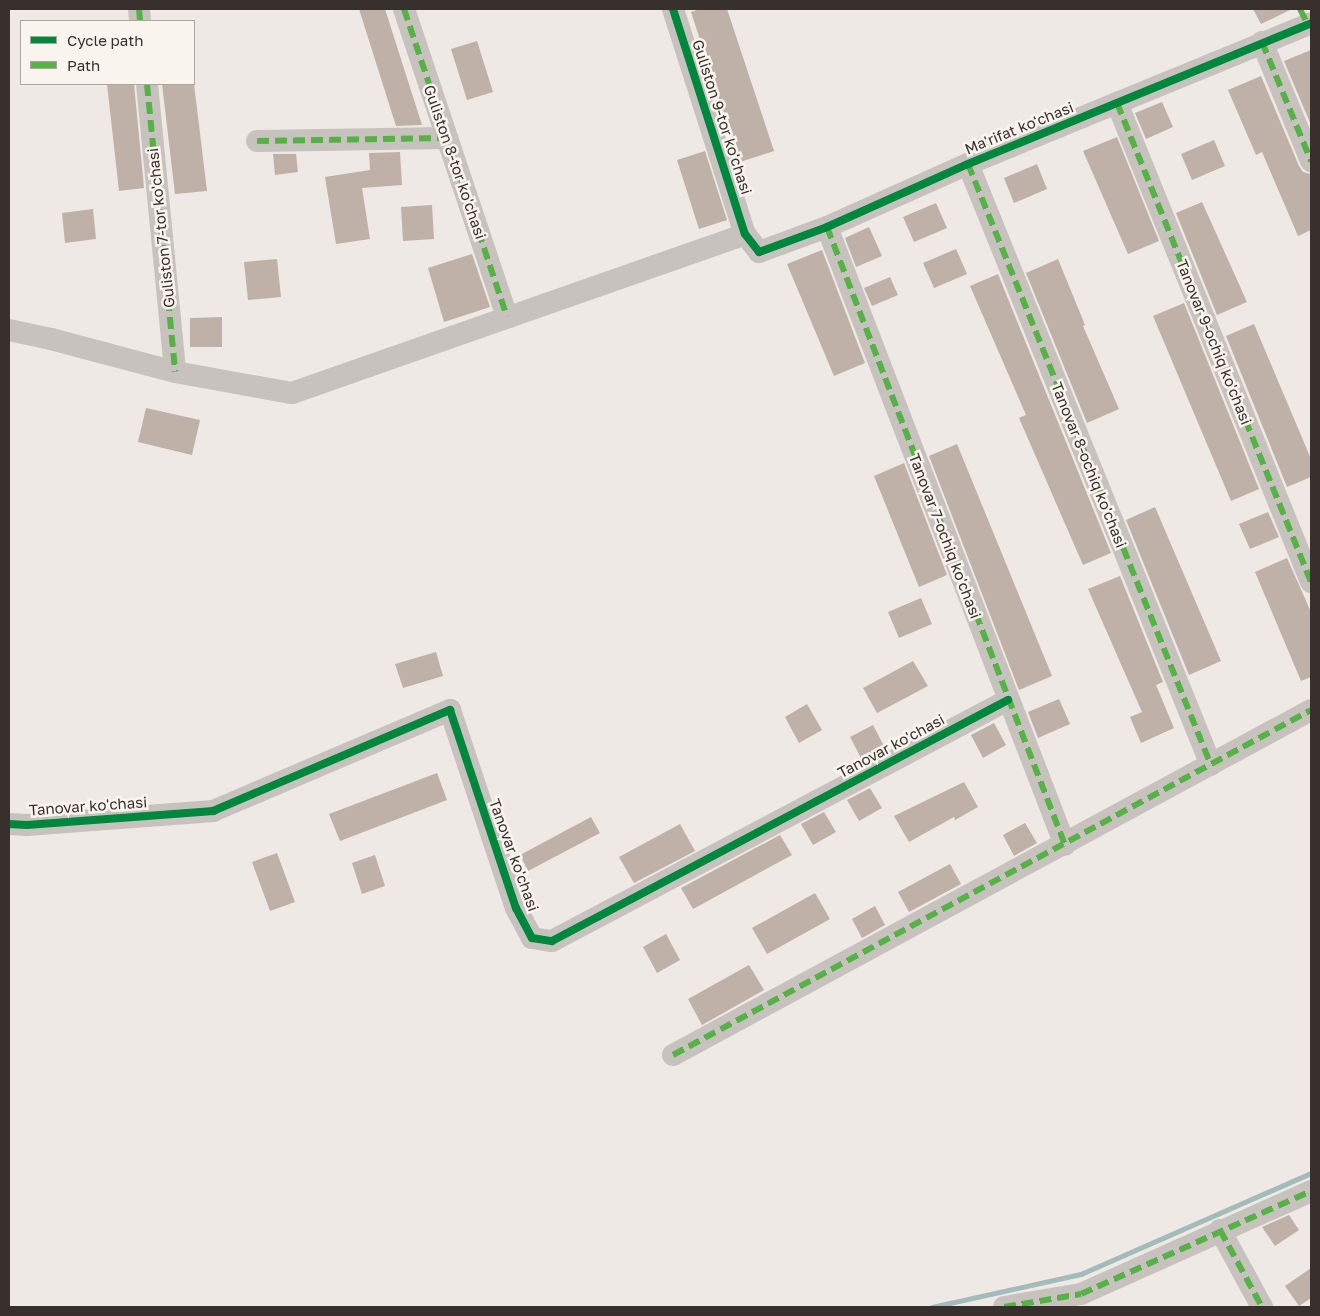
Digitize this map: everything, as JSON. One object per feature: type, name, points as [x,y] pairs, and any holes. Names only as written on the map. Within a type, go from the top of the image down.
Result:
[{"type":"street","name":"Guliston 8-tor ko'chasi","points":[[404,9],[507,316]]},
{"type":"street","name":"Guliston 9-tor ko'chasi","points":[[673,9],[744,234]]},
{"type":"street","name":"Ma'rifat ko'chasi","points":[[744,234],[759,252],[827,227],[968,164],[1262,42],[1306,19]]},
{"type":"street","points":[[1262,42],[1311,161]]},
{"type":"street","name":"Guliston 7-tor ko'chasi","points":[[146,85],[175,372]]},
{"type":"street","name":"Tanovar 9-ochiq ko'chasi","points":[[1117,103],[1311,582]]},
{"type":"street","points":[[257,141],[447,138]]},
{"type":"street","name":"Tanovar 8-ochiq ko'chasi","points":[[968,164],[1211,766]]},
{"type":"street","name":"Tanovar 7-ochiq ko'chasi","points":[[827,227],[1065,845]]},
{"type":"street","points":[[9,330],[51,339],[175,372],[292,393],[744,234]]},
{"type":"street","name":"Tanovar ko'chasi","points":[[9,824],[213,811],[450,710],[516,908],[532,938],[552,941],[1008,700]]},
{"type":"street","points":[[674,1055],[1211,766],[1311,710]]},
{"type":"street","points":[[1004,1307],[1046,1304],[1081,1294],[1220,1230],[1311,1191]]},
{"type":"street","points":[[1220,1230],[1262,1307]]},
{"type":"building","points":[[359,9],[385,9],[422,125],[396,126]]},
{"type":"building","points":[[700,9],[727,9],[774,151],[740,162],[691,12]]},
{"type":"building","points":[[1253,9],[1292,9],[1261,24]]},
{"type":"building","points":[[477,41],[493,92],[467,100],[451,49]]},
{"type":"building","points":[[1311,50],[1311,125],[1284,61]]},
{"type":"building","points":[[1261,76],[1299,166],[1303,172],[1311,174],[1311,230],[1298,236],[1262,152],[1256,155],[1228,90]]},
{"type":"building","points":[[107,85],[134,85],[144,188],[119,191]]},
{"type":"building","points":[[162,85],[194,85],[207,191],[175,194]]},
{"type":"building","points":[[1162,102],[1173,127],[1146,139],[1135,113]]},
{"type":"building","points":[[1117,137],[1159,241],[1128,254],[1083,151]]},
{"type":"building","points":[[1214,140],[1225,166],[1192,180],[1181,154]]},
{"type":"building","points":[[705,151],[727,220],[699,229],[677,160]]},
{"type":"building","points":[[400,152],[402,185],[362,188],[370,239],[336,244],[325,177],[370,170],[369,153]]},
{"type":"building","points":[[273,154],[296,154],[298,172],[275,175]]},
{"type":"building","points":[[1037,164],[1047,189],[1014,203],[1004,178]]},
{"type":"building","points":[[1202,202],[1247,302],[1217,315],[1176,213]]},
{"type":"building","points":[[936,203],[947,228],[914,242],[903,217]]},
{"type":"building","points":[[432,205],[434,239],[403,241],[401,207]]},
{"type":"building","points":[[93,209],[96,239],[65,243],[62,213]]},
{"type":"building","points":[[869,227],[882,256],[856,267],[845,238]]},
{"type":"building","points":[[956,249],[967,274],[934,288],[923,263]]},
{"type":"building","points":[[822,250],[865,363],[834,376],[787,264]]},
{"type":"building","points":[[472,254],[490,307],[444,322],[428,268]]},
{"type":"building","points":[[277,259],[281,297],[248,300],[244,262]]},
{"type":"building","points":[[1058,259],[1085,325],[1083,326],[1119,409],[1087,423],[1026,273]]},
{"type":"building","points":[[998,274],[1111,553],[1083,565],[1019,418],[1026,415],[970,286]]},
{"type":"building","points":[[890,277],[898,295],[872,306],[864,288]]},
{"type":"building","points":[[1184,303],[1259,489],[1231,501],[1153,316]]},
{"type":"building","points":[[222,317],[222,347],[190,347],[190,318]]},
{"type":"building","points":[[1254,324],[1311,459],[1311,477],[1287,487],[1226,336]]},
{"type":"building","points":[[146,408],[200,420],[192,455],[138,442]]},
{"type":"building","points":[[957,444],[1052,676],[1019,690],[929,456]]},
{"type":"building","points":[[904,463],[947,575],[919,587],[874,476]]},
{"type":"building","points":[[1155,507],[1221,661],[1189,675],[1126,520]]},
{"type":"building","points":[[1268,512],[1279,537],[1250,549],[1239,524]]},
{"type":"building","points":[[1287,558],[1311,612],[1311,677],[1301,681],[1255,572]]},
{"type":"building","points":[[1120,576],[1163,682],[1156,685],[1174,728],[1141,743],[1130,717],[1142,712],[1088,589]]},
{"type":"building","points":[[921,598],[932,624],[899,638],[888,612]]},
{"type":"building","points":[[436,652],[443,676],[403,688],[395,664]]},
{"type":"building","points":[[913,661],[928,686],[877,713],[863,688]]},
{"type":"building","points":[[1059,699],[1070,724],[1038,738],[1028,712]]},
{"type":"building","points":[[807,704],[822,730],[799,743],[785,717]]},
{"type":"building","points":[[994,723],[1006,745],[983,758],[971,735]]},
{"type":"building","points":[[873,725],[886,750],[863,762],[850,737]]},
{"type":"building","points":[[437,773],[447,800],[340,841],[329,814]]},
{"type":"building","points":[[964,782],[978,807],[955,820],[954,817],[909,842],[894,816]]},
{"type":"building","points":[[870,788],[882,808],[859,821],[847,800]]},
{"type":"building","points":[[824,812],[836,832],[813,845],[801,824]]},
{"type":"building","points":[[591,817],[600,833],[528,871],[520,855]]},
{"type":"building","points":[[1025,823],[1037,843],[1014,856],[1003,835]]},
{"type":"building","points":[[680,824],[695,851],[634,883],[619,857]]},
{"type":"building","points":[[780,835],[792,855],[693,909],[681,888]]},
{"type":"building","points":[[277,853],[295,902],[270,911],[252,862]]},
{"type":"building","points":[[375,855],[385,886],[362,894],[352,863]]},
{"type":"building","points":[[950,864],[961,884],[909,912],[898,892]]},
{"type":"building","points":[[815,893],[830,919],[767,954],[752,928]]},
{"type":"building","points":[[875,906],[885,925],[862,938],[852,919]]},
{"type":"building","points":[[666,934],[680,960],[657,973],[643,947]]},
{"type":"building","points":[[749,965],[764,990],[702,1025],[688,999]]},
{"type":"building","points":[[1289,1215],[1299,1230],[1275,1246],[1262,1227]]},
{"type":"building","points":[[1311,1268],[1311,1298],[1299,1306],[1285,1286]]},
{"type":"waterway","points":[[932,1307],[1081,1274],[1311,1173]]},
{"type":"marked path","points":[[139,9],[140,20]]},
{"type":"marked path","points":[[404,9],[507,316]]},
{"type":"marked path","points":[[1300,9],[1308,25]]},
{"type":"marked path","points":[[1262,42],[1311,161]]},
{"type":"marked path","points":[[147,85],[175,372]]},
{"type":"marked path","points":[[1117,103],[1311,582]]},
{"type":"marked path","points":[[257,141],[447,138]]},
{"type":"marked path","points":[[968,164],[1211,765]]},
{"type":"marked path","points":[[827,227],[1065,845]]},
{"type":"marked path","points":[[673,1055],[1311,710]]},
{"type":"marked path","points":[[1004,1307],[1081,1294],[1311,1191]]},
{"type":"marked path","points":[[1220,1230],[1262,1307]]},
{"type":"cycle path","points":[[673,9],[745,234],[759,252],[827,227],[968,164],[1311,23]]},
{"type":"cycle path","points":[[9,824],[27,825],[213,811],[450,710],[516,908],[532,938],[552,941],[1008,700]]}]
